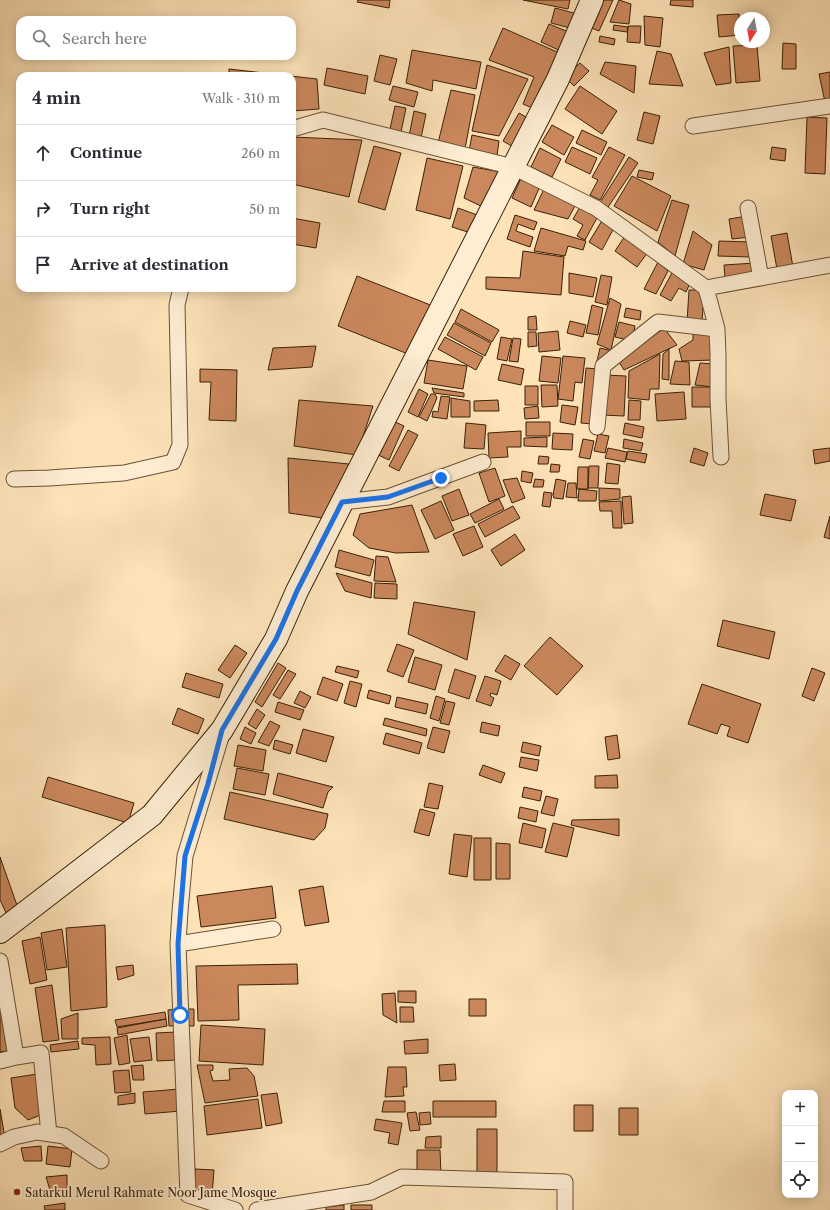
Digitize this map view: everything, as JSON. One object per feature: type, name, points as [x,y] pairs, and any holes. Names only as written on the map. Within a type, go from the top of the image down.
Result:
[{"type":"street","points":[[0,932],[152,815],[222,730],[276,639],[297,591],[558,79],[592,0]]},
{"type":"street","points":[[693,126],[830,106]]},
{"type":"street","points":[[296,129],[323,120],[512,167],[596,208],[706,288],[717,330],[721,457]]},
{"type":"street","points":[[748,208],[761,278]]},
{"type":"street","points":[[706,288],[830,265]]},
{"type":"street","points":[[14,479],[124,473],[173,462],[180,445],[177,305],[180,292]]},
{"type":"street","points":[[597,427],[603,366],[658,322],[717,330]]},
{"type":"street","points":[[342,502],[388,497],[483,462]]},
{"type":"street","points":[[222,730],[208,784],[185,856],[178,944],[188,1195],[235,1210]]},
{"type":"street","points":[[178,944],[273,929]]},
{"type":"street","points":[[0,961],[16,1057]]},
{"type":"street","points":[[0,1061],[41,1053],[49,1134]]},
{"type":"street","points":[[0,1144],[14,1137],[37,1132],[64,1136],[101,1161]]},
{"type":"street","points":[[257,1210],[371,1192],[402,1177],[565,1182],[565,1210]]},
{"type":"building","points":[[358,0],[390,0],[389,8],[357,2]]},
{"type":"building","points":[[523,0],[570,0],[568,9]]},
{"type":"building","points":[[602,0],[613,0],[599,31],[589,27]]},
{"type":"building","points":[[619,0],[631,4],[629,24],[610,22]]},
{"type":"building","points":[[671,0],[693,0],[693,7],[670,5]]},
{"type":"building","points":[[555,8],[581,15],[570,28],[551,23]]},
{"type":"building","points":[[734,14],[734,36],[719,37],[717,15]]},
{"type":"building","points":[[644,16],[663,18],[660,47],[645,45]]},
{"type":"building","points":[[549,24],[571,33],[563,52],[541,42]]},
{"type":"building","points":[[614,25],[628,27],[627,32],[613,30]]},
{"type":"building","points":[[628,26],[641,26],[640,43],[627,42]]},
{"type":"building","points":[[503,28],[564,55],[537,110],[523,104],[534,77],[489,60]]},
{"type":"building","points":[[600,36],[615,39],[614,45],[599,42]]},
{"type":"building","points":[[783,43],[796,44],[796,69],[782,69]]},
{"type":"building","points":[[733,46],[734,48],[757,48],[760,81],[736,83]]},
{"type":"building","points":[[729,47],[731,83],[716,85],[704,53]]},
{"type":"building","points":[[412,50],[481,62],[476,89],[433,80],[432,91],[406,83]]},
{"type":"building","points":[[657,51],[671,54],[683,86],[649,84]]},
{"type":"building","points":[[380,55],[397,59],[390,85],[374,81]]},
{"type":"building","points":[[605,62],[636,66],[634,93],[600,74]]},
{"type":"building","points":[[580,63],[589,71],[574,86],[565,77]]},
{"type":"building","points":[[487,65],[528,79],[499,136],[472,131]]},
{"type":"building","points":[[327,68],[368,76],[365,94],[324,85]]},
{"type":"building","points":[[229,69],[256,72],[229,72]]},
{"type":"building","points":[[830,72],[830,101],[825,102],[819,74]]},
{"type":"building","points":[[296,76],[317,79],[319,109],[296,111]]},
{"type":"building","points":[[393,86],[418,92],[414,107],[389,100]]},
{"type":"building","points":[[580,86],[617,111],[602,134],[565,109]]},
{"type":"building","points":[[451,90],[475,95],[465,149],[438,143]]},
{"type":"building","points":[[395,106],[406,108],[401,132],[390,129]]},
{"type":"building","points":[[414,111],[426,114],[421,138],[409,136]]},
{"type":"building","points":[[644,112],[660,116],[653,144],[637,140]]},
{"type":"building","points":[[519,113],[531,120],[515,148],[503,141]]},
{"type":"building","points":[[807,117],[827,118],[825,174],[805,173]]},
{"type":"building","points":[[552,125],[574,137],[564,155],[542,142]]},
{"type":"building","points":[[582,130],[607,142],[601,155],[576,143]]},
{"type":"building","points":[[472,135],[499,141],[497,156],[469,151]]},
{"type":"building","points":[[296,137],[362,140],[349,197],[296,185]]},
{"type":"building","points":[[374,146],[401,153],[385,210],[358,202]]},
{"type":"building","points":[[572,147],[597,158],[590,174],[565,162]]},
{"type":"building","points":[[609,147],[625,155],[600,200],[590,195],[598,180],[592,177]]},
{"type":"building","points":[[772,147],[786,149],[785,161],[770,159]]},
{"type":"building","points":[[540,148],[561,159],[552,177],[531,167]]},
{"type":"building","points":[[629,157],[638,163],[606,210],[599,204]]},
{"type":"building","points":[[427,158],[463,166],[450,219],[416,210]]},
{"type":"building","points":[[473,167],[501,172],[483,207],[464,198]]},
{"type":"building","points":[[639,170],[654,173],[652,180],[637,177]]},
{"type":"building","points":[[522,176],[540,186],[531,207],[512,198]]},
{"type":"building","points":[[632,176],[671,196],[657,231],[614,206]]},
{"type":"building","points":[[545,187],[576,204],[568,219],[534,210]]},
{"type":"building","points":[[672,200],[689,205],[675,256],[658,242]]},
{"type":"building","points":[[580,207],[598,216],[585,240],[577,236],[583,225],[573,219]]},
{"type":"building","points":[[458,208],[480,216],[474,234],[452,227]]},
{"type":"building","points":[[515,215],[537,222],[534,230],[518,224],[516,231],[533,237],[530,247],[507,239]]},
{"type":"building","points":[[747,216],[750,237],[732,239],[729,219]]},
{"type":"building","points":[[296,219],[320,223],[316,248],[296,245]]},
{"type":"building","points":[[603,219],[615,226],[602,250],[589,242]]},
{"type":"building","points":[[541,228],[586,241],[583,250],[568,246],[565,256],[534,251]]},
{"type":"building","points":[[693,231],[712,245],[704,270],[683,264]]},
{"type":"building","points":[[787,233],[793,267],[777,269],[771,236]]},
{"type":"building","points":[[625,236],[648,252],[637,267],[615,251]]},
{"type":"building","points":[[719,241],[752,242],[751,257],[718,256]]},
{"type":"building","points":[[523,251],[564,257],[561,295],[486,289],[486,277],[520,278]]},
{"type":"building","points":[[658,262],[668,271],[656,294],[644,289]]},
{"type":"building","points":[[755,263],[756,276],[725,278],[724,265]]},
{"type":"building","points":[[673,271],[691,281],[686,292],[679,288],[671,301],[660,295]]},
{"type":"building","points":[[569,273],[597,278],[593,297],[569,293]]},
{"type":"building","points":[[601,275],[612,277],[607,305],[595,302]]},
{"type":"building","points":[[357,276],[433,306],[413,356],[338,326]]},
{"type":"building","points":[[689,290],[704,290],[702,323],[687,322]]},
{"type":"building","points":[[610,298],[621,304],[611,350],[597,344]]},
{"type":"building","points":[[592,305],[603,308],[598,335],[586,333]]},
{"type":"building","points":[[626,308],[641,311],[640,320],[624,317]]},
{"type":"building","points":[[461,309],[499,330],[492,342],[455,322]]},
{"type":"building","points":[[536,316],[537,330],[528,330],[528,317]]},
{"type":"building","points":[[570,321],[586,325],[583,337],[567,333]]},
{"type":"building","points":[[619,322],[635,326],[632,341],[615,337]]},
{"type":"building","points":[[454,323],[491,343],[485,356],[447,335]]},
{"type":"building","points":[[664,328],[677,345],[624,370],[619,362]]},
{"type":"building","points":[[558,331],[560,350],[539,352],[538,333]]},
{"type":"building","points":[[693,331],[714,334],[715,360],[682,361],[679,349],[693,340]]},
{"type":"building","points":[[528,332],[536,332],[537,346],[528,347]]},
{"type":"building","points":[[445,337],[483,357],[476,370],[438,349]]},
{"type":"building","points":[[501,337],[512,339],[507,361],[497,359]]},
{"type":"building","points":[[513,338],[521,339],[518,362],[509,361]]},
{"type":"building","points":[[316,346],[312,367],[268,370],[273,348]]},
{"type":"building","points":[[600,348],[616,352],[614,365],[597,361]]},
{"type":"building","points":[[669,349],[669,380],[662,379],[663,354]]},
{"type":"building","points":[[660,354],[659,389],[650,389],[649,400],[628,398],[629,371]]},
{"type":"building","points":[[542,356],[561,358],[558,383],[539,381]]},
{"type":"building","points":[[563,356],[585,358],[582,383],[575,382],[573,401],[558,399]]},
{"type":"building","points":[[428,360],[467,366],[463,389],[424,383]]},
{"type":"building","points":[[675,361],[689,362],[690,385],[670,384]]},
{"type":"building","points":[[700,363],[714,364],[714,387],[695,385]]},
{"type":"building","points":[[502,364],[524,369],[521,385],[498,380]]},
{"type":"building","points":[[586,368],[598,369],[593,424],[581,423]]},
{"type":"building","points":[[200,369],[237,370],[236,421],[209,420],[211,382],[200,382]]},
{"type":"building","points":[[604,375],[626,376],[624,416],[602,415]]},
{"type":"building","points":[[541,385],[557,385],[558,406],[542,407]]},
{"type":"building","points":[[525,386],[538,386],[538,405],[525,405]]},
{"type":"building","points":[[692,387],[711,387],[711,407],[692,407]]},
{"type":"building","points":[[432,388],[464,393],[464,397],[434,393]]},
{"type":"building","points":[[419,389],[428,394],[418,417],[408,412]]},
{"type":"building","points":[[684,392],[686,419],[657,421],[655,394]]},
{"type":"building","points":[[431,394],[435,394],[437,398],[427,421],[419,417]]},
{"type":"building","points":[[441,396],[450,397],[447,419],[432,417],[433,411],[438,412]]},
{"type":"building","points":[[451,398],[470,401],[470,417],[451,417]]},
{"type":"building","points":[[299,400],[373,406],[357,455],[294,446]]},
{"type":"building","points":[[498,400],[499,411],[474,411],[474,401]]},
{"type":"building","points":[[629,400],[641,401],[640,420],[628,420]]},
{"type":"building","points":[[562,405],[578,407],[575,425],[560,422]]},
{"type":"building","points":[[538,406],[539,418],[525,419],[524,408]]},
{"type":"building","points":[[391,420],[404,426],[389,460],[376,454]]},
{"type":"building","points":[[526,422],[550,422],[550,436],[526,436]]},
{"type":"building","points":[[466,423],[486,425],[484,449],[464,448]]},
{"type":"building","points":[[625,423],[644,427],[642,438],[623,434]]},
{"type":"building","points":[[408,430],[418,435],[399,471],[389,466]]},
{"type":"building","points":[[521,431],[521,447],[507,447],[508,457],[489,458],[488,433]]},
{"type":"building","points":[[553,433],[573,434],[572,450],[552,449]]},
{"type":"building","points":[[598,434],[609,436],[605,453],[594,451]]},
{"type":"building","points":[[547,437],[547,447],[524,446],[524,438]]},
{"type":"building","points":[[583,439],[594,441],[590,459],[579,457]]},
{"type":"building","points":[[624,439],[643,443],[641,451],[623,448]]},
{"type":"building","points":[[608,448],[627,452],[625,462],[605,458]]},
{"type":"building","points":[[694,448],[708,453],[704,466],[690,462]]},
{"type":"building","points":[[830,448],[830,461],[815,464],[813,450]]},
{"type":"building","points":[[628,451],[647,454],[645,463],[626,459]]},
{"type":"building","points":[[539,456],[549,457],[548,464],[538,464]]},
{"type":"building","points":[[288,458],[349,464],[341,488],[323,518],[289,513]]},
{"type":"building","points":[[607,463],[620,465],[618,484],[605,483]]},
{"type":"building","points":[[551,464],[560,465],[559,472],[550,472]]},
{"type":"building","points":[[589,466],[599,466],[598,488],[588,488]]},
{"type":"building","points":[[578,467],[588,467],[588,489],[577,489]]},
{"type":"building","points":[[495,468],[505,496],[489,502],[479,473]]},
{"type":"building","points":[[522,471],[533,473],[531,483],[521,481]]},
{"type":"building","points":[[517,478],[525,498],[512,503],[503,480]]},
{"type":"building","points":[[535,479],[544,480],[543,487],[533,487]]},
{"type":"building","points":[[556,479],[566,481],[563,499],[554,498],[553,495]]},
{"type":"building","points":[[568,483],[576,483],[577,498],[566,497]]},
{"type":"building","points":[[599,488],[620,489],[620,499],[599,501]]},
{"type":"building","points":[[459,489],[469,515],[452,521],[442,496]]},
{"type":"building","points":[[579,489],[597,491],[596,501],[578,501]]},
{"type":"building","points":[[544,492],[552,493],[550,507],[542,506]]},
{"type":"building","points":[[765,494],[796,500],[791,521],[760,515]]},
{"type":"building","points":[[631,496],[633,523],[624,524],[622,497]]},
{"type":"building","points":[[499,499],[504,509],[475,523],[470,514]]},
{"type":"building","points":[[441,501],[454,530],[435,539],[421,510]]},
{"type":"building","points":[[621,501],[622,528],[613,528],[612,511],[600,511],[599,502]]},
{"type":"building","points":[[412,505],[429,552],[396,553],[369,548],[353,535],[360,514]]},
{"type":"building","points":[[513,506],[520,518],[485,537],[478,524]]},
{"type":"building","points":[[830,516],[830,539],[824,537]]},
{"type":"building","points":[[474,526],[483,547],[463,556],[453,534]]},
{"type":"building","points":[[515,534],[525,550],[501,566],[491,550]]},
{"type":"building","points":[[339,550],[374,560],[370,576],[335,567]]},
{"type":"building","points":[[376,556],[388,557],[396,582],[374,581]]},
{"type":"building","points":[[336,573],[372,583],[371,598],[345,591]]},
{"type":"building","points":[[375,583],[397,584],[397,599],[374,598]]},
{"type":"building","points":[[414,602],[475,612],[467,660],[408,634]]},
{"type":"building","points":[[723,620],[775,632],[769,659],[717,646]]},
{"type":"building","points":[[550,637],[583,666],[557,695],[524,666]]},
{"type":"building","points":[[397,644],[414,650],[403,677],[387,671]]},
{"type":"building","points":[[235,645],[247,653],[230,678],[218,670]]},
{"type":"building","points":[[505,655],[520,664],[511,680],[495,671]]},
{"type":"building","points":[[415,657],[442,665],[435,690],[408,682]]},
{"type":"building","points":[[278,663],[286,668],[262,707],[255,702]]},
{"type":"building","points":[[337,666],[359,671],[357,678],[335,672]]},
{"type":"building","points":[[812,668],[825,673],[814,701],[802,696]]},
{"type":"building","points":[[455,669],[476,676],[469,699],[448,692]]},
{"type":"building","points":[[288,670],[296,674],[280,699],[273,695]]},
{"type":"building","points":[[186,673],[223,684],[219,698],[182,687]]},
{"type":"building","points":[[485,676],[501,681],[497,695],[491,693],[490,696],[494,698],[491,706],[476,701]]},
{"type":"building","points":[[323,677],[343,684],[337,701],[317,694]]},
{"type":"building","points":[[350,681],[362,684],[356,707],[344,703]]},
{"type":"building","points":[[702,684],[761,704],[748,743],[727,736],[730,727],[721,724],[717,734],[688,724]]},
{"type":"building","points":[[369,690],[391,696],[389,704],[367,698]]},
{"type":"building","points":[[300,691],[311,697],[305,708],[294,703]]},
{"type":"building","points":[[436,696],[445,699],[439,721],[430,718]]},
{"type":"building","points":[[397,697],[428,704],[426,714],[395,707]]},
{"type":"building","points":[[446,701],[455,703],[449,725],[440,723]]},
{"type":"building","points":[[278,702],[304,710],[300,720],[275,712]]},
{"type":"building","points":[[178,708],[204,719],[198,734],[172,724]]},
{"type":"building","points":[[257,709],[265,715],[256,729],[248,724]]},
{"type":"building","points":[[385,718],[427,729],[426,736],[383,725]]},
{"type":"building","points":[[270,721],[280,726],[269,746],[258,742]]},
{"type":"building","points":[[482,722],[500,726],[498,736],[480,732]]},
{"type":"building","points":[[245,727],[256,733],[251,744],[240,739]]},
{"type":"building","points":[[433,727],[450,731],[444,753],[427,748]]},
{"type":"building","points":[[303,729],[334,737],[326,762],[296,753]]},
{"type":"building","points":[[386,733],[422,743],[419,754],[383,744]]},
{"type":"building","points":[[617,735],[620,758],[608,760],[605,737]]},
{"type":"building","points":[[275,740],[293,745],[290,754],[273,749]]},
{"type":"building","points":[[523,742],[541,746],[539,756],[521,752]]},
{"type":"building","points":[[238,745],[266,750],[263,771],[234,766]]},
{"type":"building","points":[[521,757],[539,760],[537,771],[519,767]]},
{"type":"building","points":[[483,765],[505,773],[501,783],[479,775]]},
{"type":"building","points":[[237,768],[269,774],[265,795],[233,789]]},
{"type":"building","points":[[278,773],[333,787],[328,792],[323,808],[273,794]]},
{"type":"building","points":[[617,775],[618,788],[595,788],[595,776]]},
{"type":"building","points":[[48,777],[134,803],[128,823],[42,797]]},
{"type":"building","points":[[429,783],[443,786],[438,809],[424,807]]},
{"type":"building","points":[[524,787],[542,791],[540,801],[522,797]]},
{"type":"building","points":[[230,792],[328,814],[325,828],[314,840],[224,819]]},
{"type":"building","points":[[546,796],[558,799],[554,816],[541,813]]},
{"type":"building","points":[[520,807],[538,811],[536,822],[518,818]]},
{"type":"building","points":[[420,809],[435,813],[429,836],[414,832]]},
{"type":"building","points":[[619,819],[619,836],[571,825],[572,820]]},
{"type":"building","points":[[523,823],[546,829],[542,848],[519,843]]},
{"type":"building","points":[[553,823],[574,828],[567,857],[545,852]]},
{"type":"building","points":[[454,834],[472,836],[467,877],[449,874]]},
{"type":"building","points":[[474,838],[491,838],[491,880],[474,880]]},
{"type":"building","points":[[496,843],[510,844],[510,879],[496,879]]},
{"type":"building","points":[[0,857],[19,911],[9,919],[0,900]]},
{"type":"building","points":[[272,886],[276,918],[201,927],[197,896]]},
{"type":"building","points":[[323,886],[329,922],[305,926],[299,890]]},
{"type":"building","points":[[105,925],[107,1007],[71,1011],[66,928]]},
{"type":"building","points":[[62,929],[67,967],[47,970],[41,933]]},
{"type":"building","points":[[40,937],[47,980],[30,984],[22,941]]},
{"type":"building","points":[[297,964],[298,984],[238,985],[239,1020],[198,1021],[196,966]]},
{"type":"building","points":[[133,965],[134,975],[118,980],[116,967]]},
{"type":"building","points":[[52,985],[59,1040],[43,1042],[35,988]]},
{"type":"building","points":[[398,991],[416,991],[416,1003],[398,1002]]},
{"type":"building","points":[[395,993],[397,1023],[383,1015],[382,994]]},
{"type":"building","points":[[469,999],[486,999],[486,1016],[469,1016]]},
{"type":"building","points":[[0,1005],[7,1051],[0,1052]]},
{"type":"building","points":[[400,1007],[413,1007],[414,1022],[400,1022]]},
{"type":"building","points":[[177,1009],[178,1026],[169,1026],[168,1010]]},
{"type":"building","points":[[184,1009],[194,1009],[194,1026],[184,1026]]},
{"type":"building","points":[[165,1012],[166,1019],[117,1027],[115,1020]]},
{"type":"building","points":[[78,1013],[78,1039],[62,1039],[61,1019]]},
{"type":"building","points":[[166,1019],[167,1026],[118,1035],[117,1028]]},
{"type":"building","points":[[201,1025],[265,1029],[263,1065],[199,1061]]},
{"type":"building","points":[[176,1032],[177,1060],[157,1061],[156,1033]]},
{"type":"building","points":[[127,1035],[130,1063],[119,1065],[114,1038]]},
{"type":"building","points":[[110,1037],[111,1064],[96,1065],[95,1045],[82,1044],[82,1038]]},
{"type":"building","points":[[149,1037],[152,1060],[134,1062],[130,1039]]},
{"type":"building","points":[[428,1039],[428,1053],[405,1054],[404,1041]]},
{"type":"building","points":[[78,1041],[79,1049],[51,1052],[50,1045]]},
{"type":"building","points":[[455,1064],[456,1080],[440,1081],[439,1065]]},
{"type":"building","points":[[143,1065],[144,1080],[133,1080],[131,1066]]},
{"type":"building","points":[[197,1065],[213,1065],[213,1070],[210,1071],[213,1081],[230,1080],[229,1069],[247,1068],[254,1076],[258,1096],[205,1103]]},
{"type":"building","points":[[388,1067],[406,1067],[407,1087],[403,1087],[404,1096],[385,1097]]},
{"type":"building","points":[[129,1070],[131,1092],[115,1093],[113,1071]]},
{"type":"building","points":[[37,1074],[43,1114],[28,1120],[15,1108],[11,1078]]},
{"type":"building","points":[[180,1089],[181,1111],[145,1114],[143,1092]]},
{"type":"building","points":[[135,1093],[135,1103],[118,1105],[118,1096]]},
{"type":"building","points":[[277,1093],[282,1123],[266,1126],[261,1095]]},
{"type":"building","points":[[258,1099],[262,1128],[207,1135],[204,1106]]},
{"type":"building","points":[[384,1101],[405,1101],[405,1112],[382,1112]]},
{"type":"building","points":[[433,1101],[496,1101],[496,1117],[433,1117]]},
{"type":"building","points":[[574,1105],[593,1105],[593,1131],[574,1131]]},
{"type":"building","points":[[619,1108],[638,1108],[638,1135],[619,1135]]},
{"type":"building","points":[[0,1109],[5,1138],[0,1140]]},
{"type":"building","points":[[416,1112],[420,1130],[410,1131],[407,1113]]},
{"type":"building","points":[[430,1112],[431,1124],[420,1125],[419,1113]]},
{"type":"building","points":[[376,1119],[402,1123],[398,1145],[388,1143],[390,1133],[374,1130]]},
{"type":"building","points":[[477,1129],[497,1129],[497,1173],[477,1173]]},
{"type":"building","points":[[441,1136],[441,1148],[425,1148],[426,1137]]},
{"type":"building","points":[[41,1146],[42,1161],[24,1161],[21,1148]]},
{"type":"building","points":[[48,1146],[72,1149],[70,1167],[46,1164]]},
{"type":"building","points":[[417,1150],[440,1150],[441,1175],[417,1175]]},
{"type":"building","points":[[195,1169],[214,1170],[212,1196],[194,1195]]},
{"type":"building","points":[[67,1175],[67,1190],[50,1190],[46,1177]]},
{"type":"building","points":[[65,1203],[65,1210],[45,1210],[44,1206]]},
{"type":"building","points":[[344,1205],[344,1210],[326,1210],[326,1207]]},
{"type":"building","points":[[351,1205],[372,1205],[372,1210],[351,1210]]},
{"type":"place","name":"Satarkul Merul Rahmate Noor Jame Mosque","points":[[17,1192]]},
{"type":"route","points":[[180,1015],[178,944],[185,856],[208,784],[222,730],[276,639],[297,591],[342,502],[388,497],[441,478]]}]
